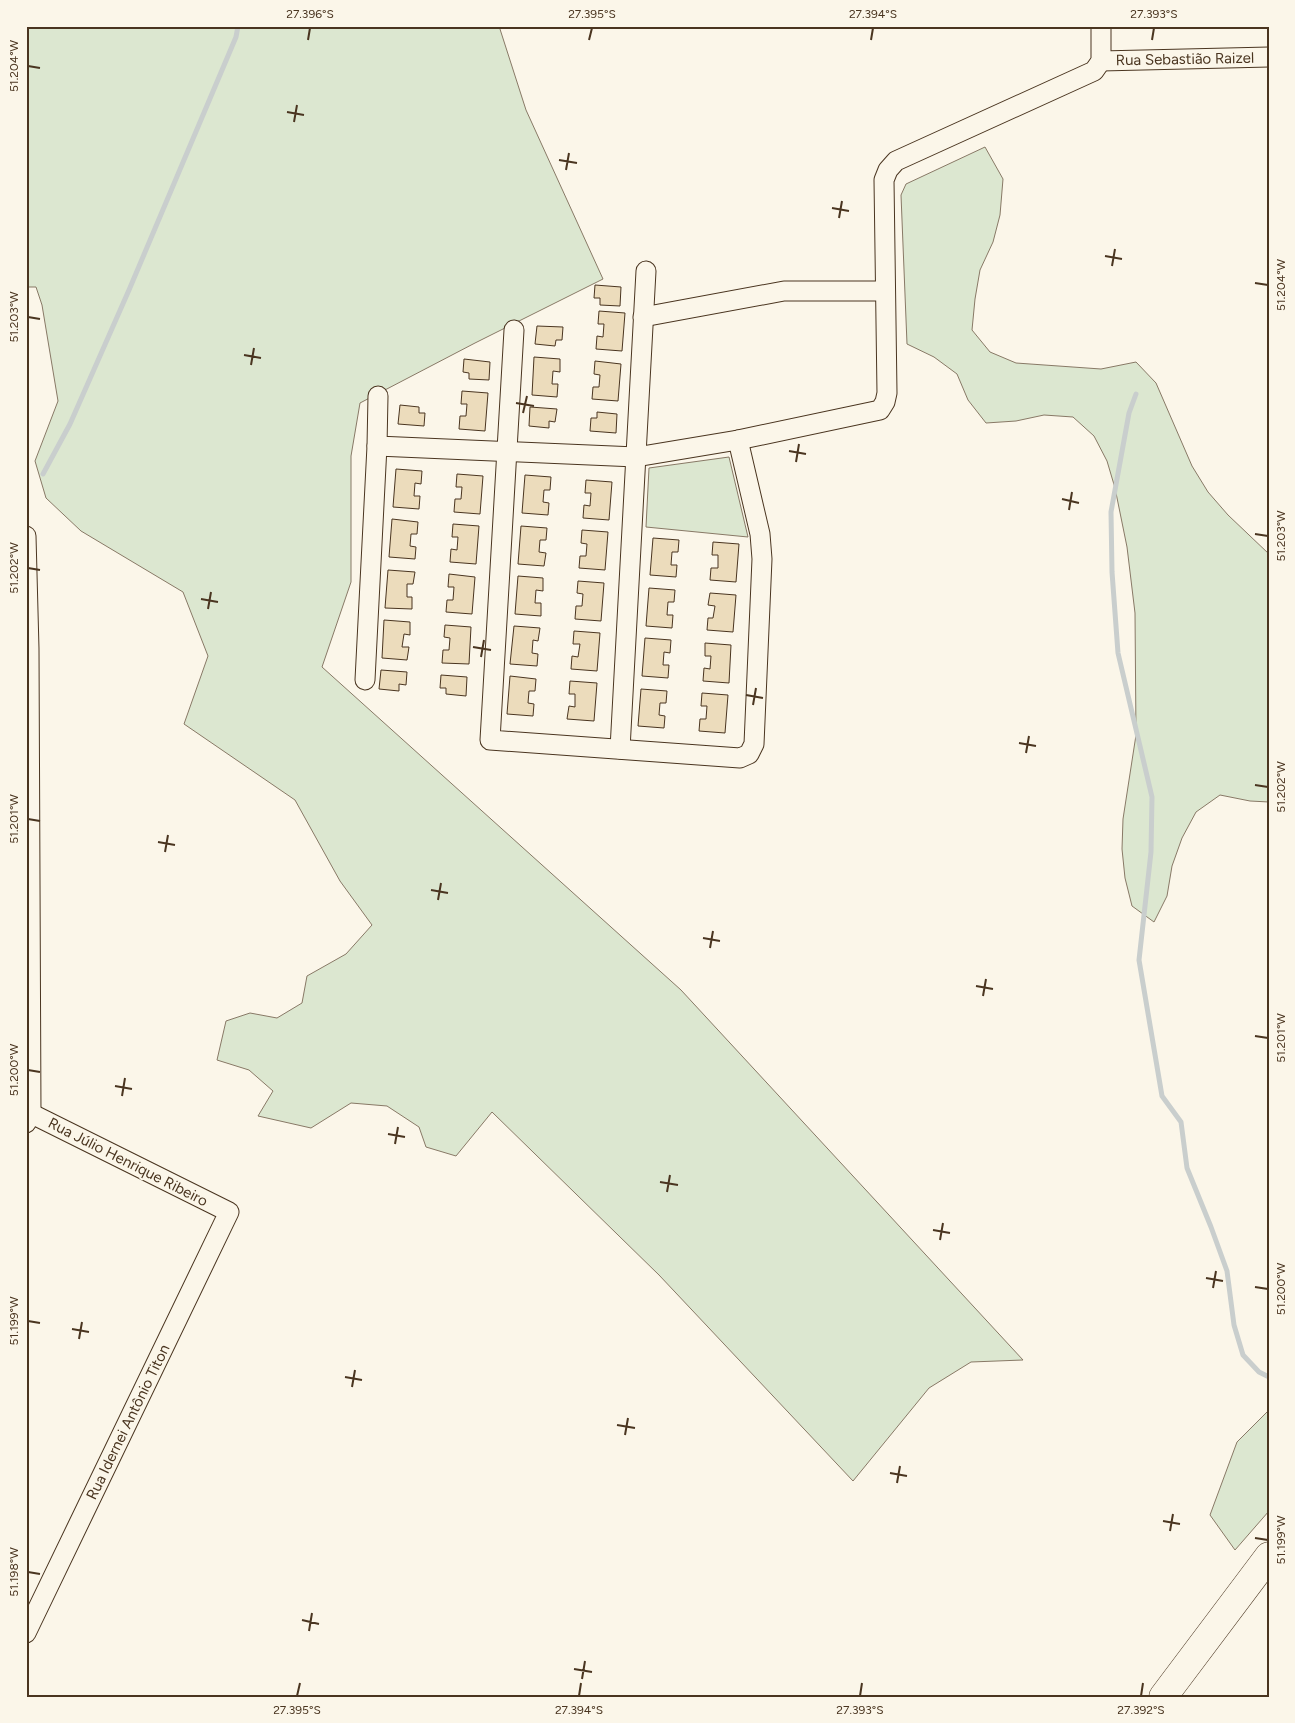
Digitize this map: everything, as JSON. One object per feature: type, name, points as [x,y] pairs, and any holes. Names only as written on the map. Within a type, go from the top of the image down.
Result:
[{"type":"highway","points":[[1163,1697],[1269,1556]]},
{"type":"street","points":[[377,446],[506,453],[636,457],[738,440],[880,410],[885,402],[887,393],[884,180],[888,170],[896,161],[1094,71],[1101,61],[1101,26]]},
{"type":"street","name":"Rua Sebastião Raizel","points":[[1101,61],[1269,57]]},
{"type":"street","points":[[620,749],[646,272]]},
{"type":"street","points":[[643,317],[784,291],[885,291]]},
{"type":"street","points":[[514,330],[490,740],[740,758],[749,754],[754,744],[762,559],[760,534],[738,440]]},
{"type":"street","points":[[365,680],[378,396]]},
{"type":"street","points":[[26,536],[30,649],[28,1116]]},
{"type":"street","name":"Rua Júlio Henrique Ribeiro","points":[[28,1116],[229,1212]]},
{"type":"street","name":"Rua Idernei Antônio Titon","points":[[26,1632],[229,1212]]},
{"type":"green space","points":[[26,26],[499,26],[526,110],[603,279],[360,403],[351,456],[351,582],[322,667],[681,990],[1023,1360],[971,1362],[929,1388],[853,1481],[659,1275],[492,1112],[456,1156],[426,1147],[419,1127],[387,1106],[351,1103],[311,1128],[258,1116],[273,1091],[249,1070],[217,1060],[226,1021],[250,1013],[277,1018],[302,1003],[307,976],[346,954],[372,925],[340,881],[295,800],[184,724],[208,656],[183,592],[81,531],[46,498],[35,461],[58,401],[42,305],[36,287],[26,287]]},
{"type":"green space","points":[[985,147],[1003,179],[1000,215],[993,242],[980,270],[972,330],[990,352],[1016,363],[1101,369],[1136,362],[1156,383],[1192,466],[1208,492],[1228,515],[1269,554],[1269,802],[1250,801],[1220,795],[1196,812],[1182,838],[1172,866],[1167,896],[1154,922],[1132,906],[1125,878],[1122,849],[1123,819],[1136,735],[1135,613],[1127,547],[1115,488],[1107,461],[1094,436],[1073,417],[1044,415],[1016,421],[986,423],[968,400],[957,374],[934,357],[907,344],[901,195],[906,184]]},
{"type":"green space","points":[[729,457],[748,537],[646,527],[649,468]]},
{"type":"green space","points":[[1269,1410],[1269,1511],[1235,1550],[1210,1515],[1237,1442]]},
{"type":"building","points":[[595,285],[621,287],[620,306],[600,305],[600,298],[594,298]]},
{"type":"building","points":[[599,311],[625,313],[622,351],[596,349],[597,336],[603,337],[604,324],[598,324]]},
{"type":"building","points":[[537,326],[563,327],[562,340],[556,340],[555,346],[535,344]]},
{"type":"building","points":[[534,357],[560,359],[560,372],[553,371],[552,384],[558,384],[557,397],[532,395]]},
{"type":"building","points":[[464,359],[490,362],[489,380],[469,379],[469,373],[463,372]]},
{"type":"building","points":[[595,361],[621,364],[618,401],[592,399],[593,387],[599,387],[600,375],[594,374]]},
{"type":"building","points":[[462,391],[488,393],[485,431],[459,429],[460,416],[466,416],[467,404],[461,404]]},
{"type":"building","points":[[400,405],[419,407],[419,413],[425,413],[424,426],[398,424]]},
{"type":"building","points":[[530,407],[557,409],[555,422],[549,421],[549,428],[529,426]]},
{"type":"building","points":[[597,412],[617,414],[616,433],[590,431],[591,418],[597,418]]},
{"type":"building","points":[[396,469],[422,471],[421,484],[415,483],[414,496],[420,496],[419,509],[393,507]]},
{"type":"building","points":[[457,474],[483,476],[480,514],[454,512],[455,499],[461,499],[462,487],[456,487]]},
{"type":"building","points":[[525,475],[551,477],[550,490],[544,490],[543,502],[549,503],[548,515],[522,513]]},
{"type":"building","points":[[586,480],[612,482],[609,520],[583,518],[584,505],[590,506],[591,493],[585,493]]},
{"type":"building","points":[[392,519],[418,522],[417,534],[411,534],[410,546],[416,547],[415,559],[389,557]]},
{"type":"building","points":[[453,524],[479,526],[476,564],[450,562],[451,549],[457,550],[458,537],[452,537]]},
{"type":"building","points":[[521,526],[547,528],[546,540],[540,540],[539,552],[546,553],[544,566],[518,564]]},
{"type":"building","points":[[582,530],[608,532],[605,570],[579,568],[580,556],[586,556],[587,544],[581,543]]},
{"type":"building","points":[[653,538],[679,540],[678,552],[672,552],[671,565],[677,565],[676,577],[650,575]]},
{"type":"building","points":[[713,542],[739,544],[736,582],[710,580],[711,568],[718,568],[718,555],[712,555]]},
{"type":"building","points":[[388,570],[415,572],[413,584],[407,584],[407,597],[412,597],[412,609],[385,608]]},
{"type":"building","points":[[449,574],[475,577],[472,614],[446,612],[447,600],[453,600],[454,587],[448,587]]},
{"type":"building","points":[[518,576],[543,578],[543,591],[536,590],[535,603],[541,603],[541,616],[515,614]]},
{"type":"building","points":[[578,581],[604,583],[601,621],[575,619],[576,606],[582,606],[583,594],[577,593]]},
{"type":"building","points":[[649,588],[675,590],[674,602],[668,602],[667,615],[673,615],[672,628],[646,626]]},
{"type":"building","points":[[710,593],[736,595],[733,632],[707,630],[708,618],[713,618],[715,606],[708,605]]},
{"type":"building","points":[[384,620],[410,622],[410,635],[404,634],[402,647],[409,647],[407,660],[382,658]]},
{"type":"building","points":[[445,625],[471,627],[469,664],[442,663],[443,650],[449,650],[450,638],[444,637]]},
{"type":"building","points":[[514,626],[540,628],[538,641],[533,640],[532,653],[538,654],[537,666],[510,664]]},
{"type":"building","points":[[574,631],[600,633],[597,671],[571,669],[572,656],[578,657],[580,644],[573,644]]},
{"type":"building","points":[[645,638],[671,640],[670,653],[664,652],[663,665],[669,665],[668,678],[642,676]]},
{"type":"building","points":[[705,643],[731,645],[729,683],[703,681],[704,668],[710,669],[711,656],[705,656]]},
{"type":"building","points":[[381,670],[407,672],[406,685],[399,684],[399,691],[379,689]]},
{"type":"building","points":[[441,675],[467,677],[466,696],[446,694],[446,688],[440,688]]},
{"type":"building","points":[[510,676],[536,679],[535,691],[529,691],[528,703],[534,704],[533,716],[507,714]]},
{"type":"building","points":[[570,681],[597,683],[594,721],[567,719],[569,706],[575,707],[575,694],[569,694]]},
{"type":"building","points":[[641,689],[667,691],[666,703],[660,703],[659,715],[665,716],[664,728],[638,726]]},
{"type":"building","points":[[702,693],[728,695],[725,733],[699,731],[700,719],[706,719],[707,706],[701,706]]},
{"type":"waterway","points":[[43,474],[70,424],[129,290],[236,37],[238,26]]},
{"type":"waterway","points":[[1136,394],[1129,413],[1111,512],[1112,572],[1118,653],[1152,797],[1151,852],[1139,960],[1162,1096],[1181,1122],[1187,1168],[1227,1271],[1234,1325],[1243,1355],[1259,1372],[1269,1377]]}]
